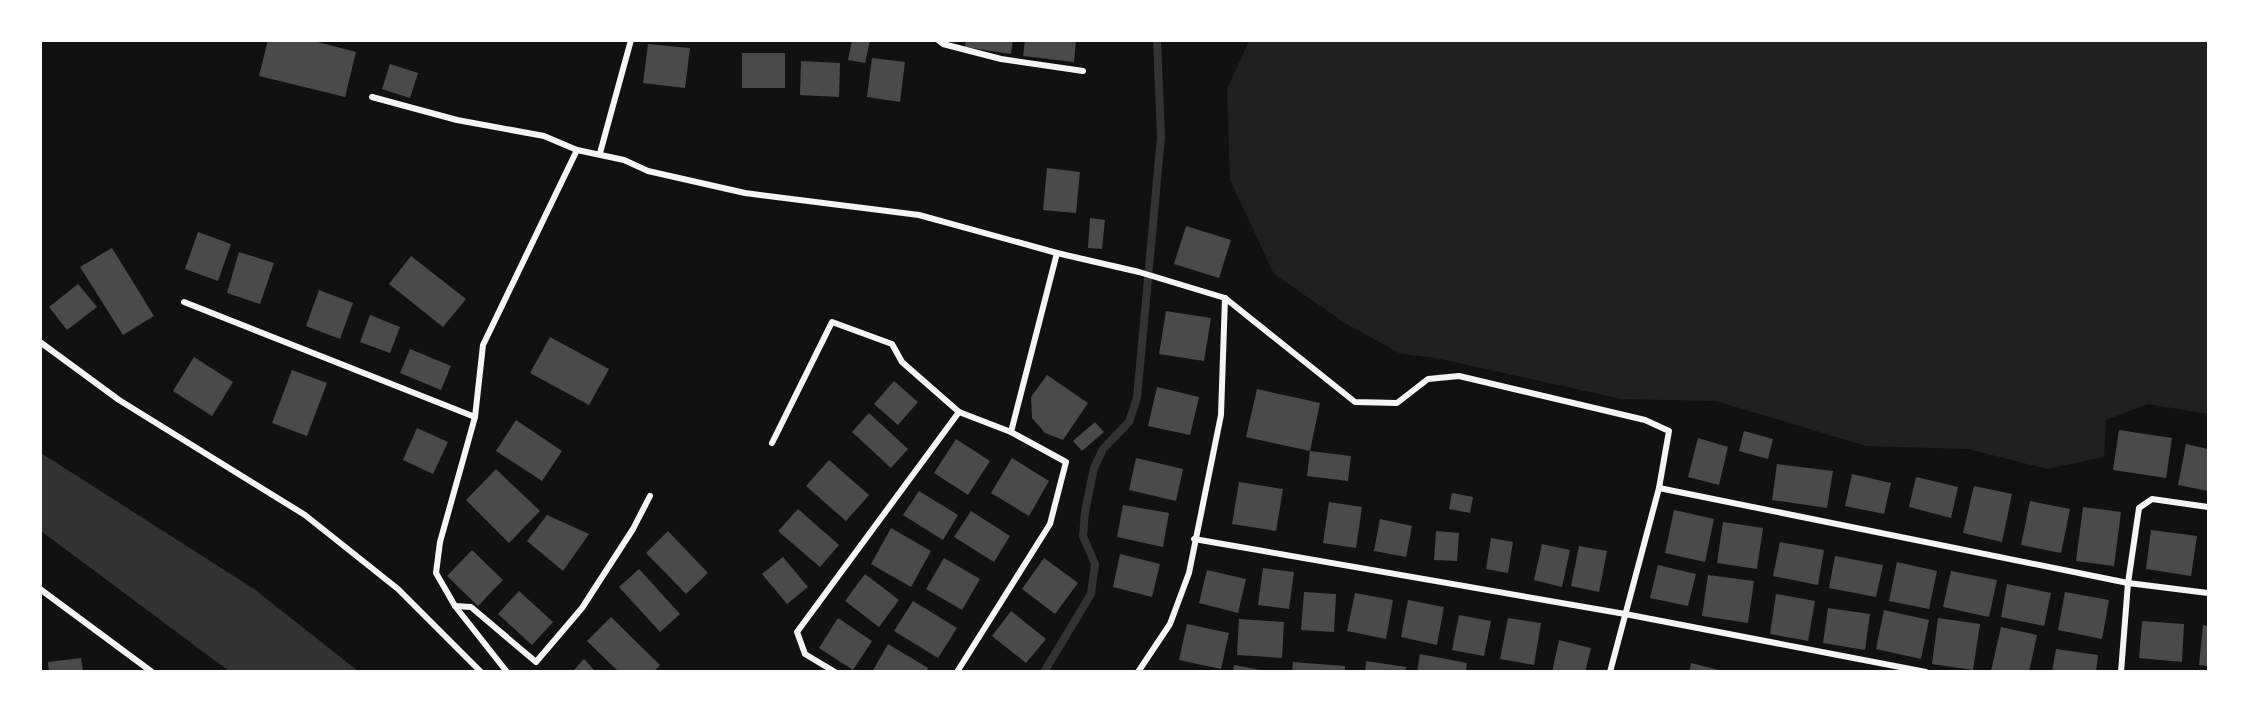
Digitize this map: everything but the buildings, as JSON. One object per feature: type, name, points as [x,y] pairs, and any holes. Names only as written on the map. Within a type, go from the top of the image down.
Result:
[{"type":"street","points":[[600,153],[631,40]]},
{"type":"street","points":[[942,42],[1001,59],[1083,71]]},
{"type":"street","points":[[372,97],[457,120],[544,136],[577,150],[600,153],[648,171],[745,193],[919,215],[1057,253],[1139,272],[1225,298],[1355,402],[1397,403],[1428,379],[1459,376],[1645,420],[1669,431],[1659,488],[1610,672]]},
{"type":"street","points":[[507,672],[455,606],[436,573],[440,542],[475,417],[483,345],[577,150]]},
{"type":"street","points":[[1011,432],[1057,253]]},
{"type":"street","points":[[1138,672],[1170,624],[1189,573],[1194,539],[1221,415],[1225,298]]},
{"type":"street","points":[[184,302],[475,417]]},
{"type":"street","points":[[772,443],[832,322],[892,345],[902,362],[959,412],[1011,432],[1066,462],[1050,524],[957,672]]},
{"type":"street","points":[[40,342],[118,400],[305,515],[398,589],[481,672]]},
{"type":"street","points":[[835,672],[805,654],[797,632],[959,412]]},
{"type":"street","points":[[1659,488],[2128,583],[2208,593]]},
{"type":"street","points":[[455,606],[471,607],[536,662],[582,608],[633,529],[650,496]]},
{"type":"street","points":[[2121,672],[2128,583],[2139,508],[2152,499],[2208,507]]},
{"type":"street","points":[[1194,539],[1625,614],[1926,672]]},
{"type":"street","points":[[40,589],[152,672]]},
{"type":"shaded area","points":[[1249,41],[2208,41],[2208,414],[2148,404],[2106,420],[2104,457],[2047,469],[1968,449],[1866,446],[1716,401],[1621,399],[1436,358],[1401,354],[1345,323],[1274,274],[1230,180],[1227,89]]},
{"type":"shaded area","points":[[41,453],[254,589],[358,671],[229,671],[41,531]]},
{"type":"waterway","points":[[1044,672],[1091,594],[1095,564],[1083,536],[1085,512],[1094,468],[1103,449],[1129,422],[1137,398],[1161,137],[1157,40]]}]
